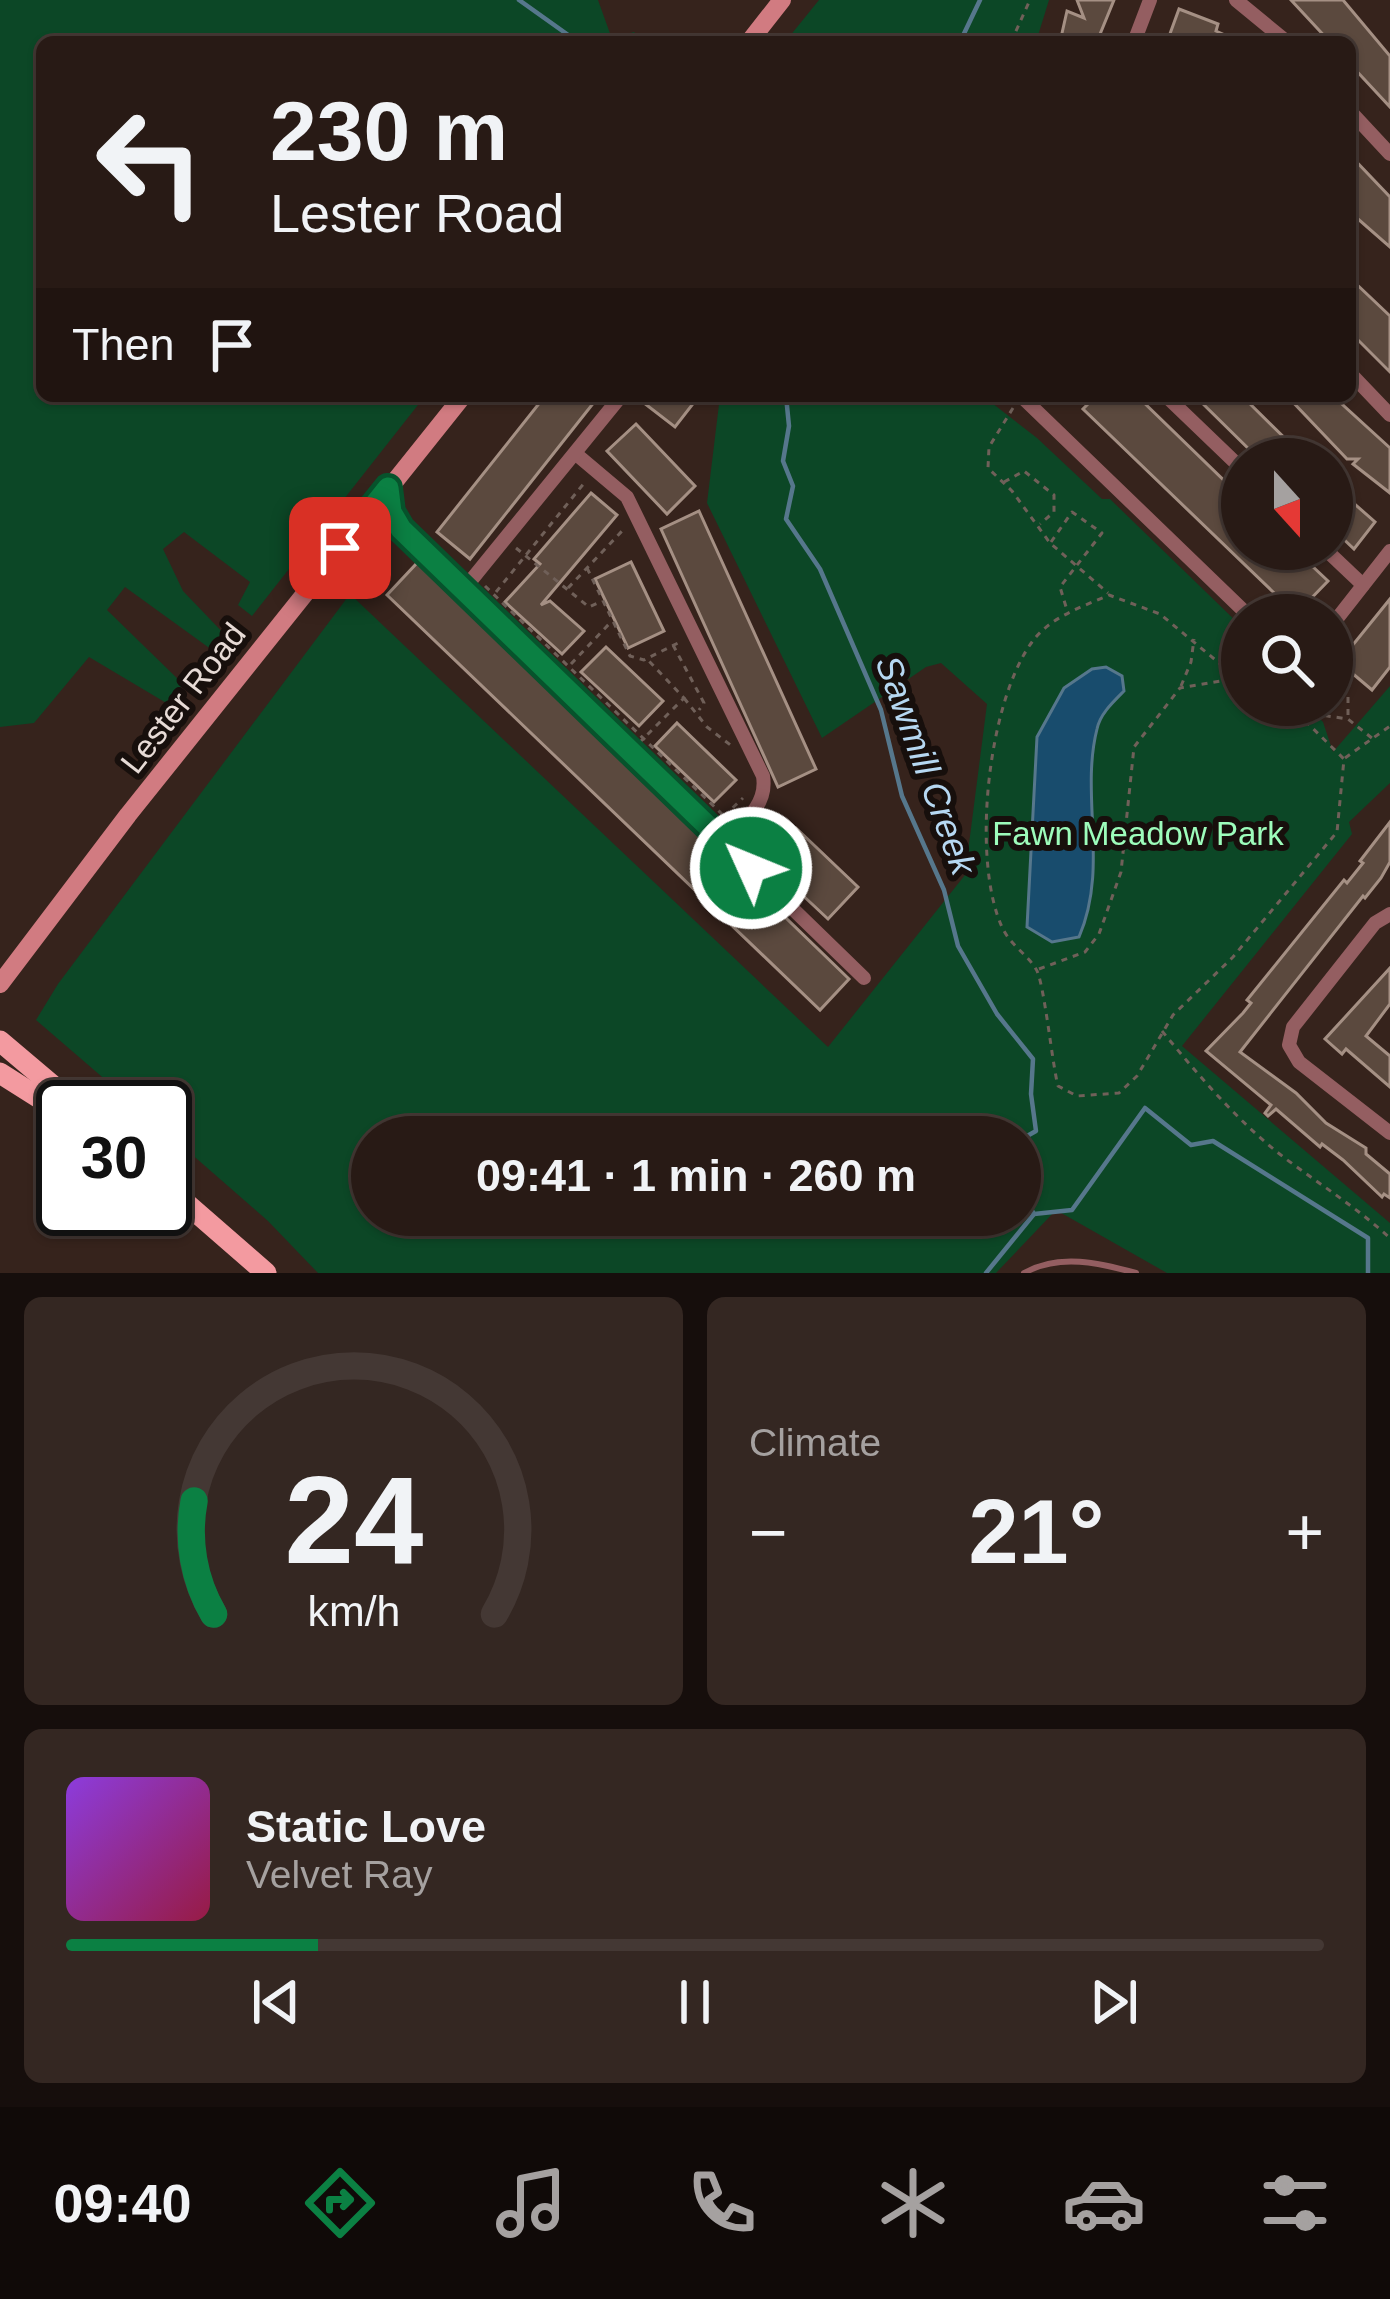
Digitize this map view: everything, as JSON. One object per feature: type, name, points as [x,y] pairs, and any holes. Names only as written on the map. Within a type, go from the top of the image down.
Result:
[{"type":"main road","points":[[754,36],[782,0]]},
{"type":"main road","name":"Lester Road","points":[[0,984],[128,815],[458,402]]},
{"type":"main road","points":[[0,1041],[46,1080]]},
{"type":"main road","points":[[0,1073],[36,1096]]},
{"type":"main road","points":[[192,1209],[266,1273]]},
{"type":"street","points":[[1136,36],[1150,0]]},
{"type":"street","points":[[1236,0],[1280,36]]},
{"type":"street","points":[[1356,117],[1390,154]]},
{"type":"street","points":[[1356,379],[1390,415]]},
{"type":"street","points":[[469,583],[616,402]]},
{"type":"street","points":[[1027,402],[1226,594]]},
{"type":"street","points":[[1172,402],[1221,449]]},
{"type":"street","points":[[576,454],[622,490],[763,776],[766,790],[760,804],[723,841]]},
{"type":"street","points":[[388,488],[391,512],[401,529],[469,583],[483,608],[864,978]]},
{"type":"street","points":[[340,548],[374,530],[401,529]]},
{"type":"street","points":[[1353,598],[1390,551]]},
{"type":"street","points":[[1347,570],[1363,585]]},
{"type":"street","points":[[1390,914],[1375,923],[1293,1027],[1289,1045],[1299,1062],[1390,1133]]},
{"type":"lane","points":[[1024,1273],[1064,1262],[1099,1262],[1136,1273]]},
{"type":"path","points":[[1014,36],[1030,0]]},
{"type":"path","points":[[1017,402],[989,447],[988,468],[1050,543],[1109,595],[1160,614],[1221,666]]},
{"type":"path","points":[[483,608],[589,478],[593,467]]},
{"type":"path","points":[[1002,483],[1024,470],[1054,495],[1054,512],[1038,525]]},
{"type":"path","points":[[1050,543],[1072,512],[1102,533],[1060,587],[1068,613]]},
{"type":"path","points":[[567,589],[637,516]]},
{"type":"path","points":[[505,539],[590,607],[602,601]]},
{"type":"path","points":[[587,568],[630,656],[646,659],[707,727],[739,752]]},
{"type":"path","points":[[469,583],[494,594],[724,816],[757,785]]},
{"type":"path","points":[[1109,595],[1050,623],[1030,643],[1001,704],[983,831],[1000,924],[1017,952],[1037,970],[1058,1086],[1077,1096],[1119,1093],[1137,1076],[1162,1030],[1233,957],[1337,832],[1343,759],[1312,726]]},
{"type":"path","points":[[568,666],[611,622]]},
{"type":"path","points":[[646,659],[694,634]]},
{"type":"path","points":[[1037,970],[1085,952],[1099,934],[1121,872],[1134,747],[1180,688],[1194,639]]},
{"type":"path","points":[[674,645],[704,703],[698,712]]},
{"type":"path","points":[[1180,688],[1221,681]]},
{"type":"path","points":[[631,752],[684,698]]},
{"type":"path","points":[[1353,722],[1373,739]]},
{"type":"path","points":[[1343,759],[1390,726]]},
{"type":"path","points":[[1162,1030],[1195,1072],[1283,1157],[1352,1203],[1390,1238]]},
{"type":"green space","points":[[0,0],[598,0],[611,36],[36,36],[36,402],[420,402],[252,616],[238,605],[250,582],[184,532],[163,549],[183,591],[230,640],[219,655],[125,587],[107,610],[183,684],[168,704],[89,657],[34,723],[0,727]]},
{"type":"green space","points":[[819,0],[1049,0],[1038,36],[790,36]]},
{"type":"green space","name":"Fawn Meadow Park","points":[[719,402],[991,402],[1102,499],[1110,499],[1221,607],[1221,726],[1324,726],[1333,752],[1390,686],[1390,783],[1349,822],[1352,834],[1182,1046],[1390,1223],[1390,1273],[1167,1273],[1056,1210],[1041,1226],[1041,1116],[351,1116],[351,1236],[1031,1236],[996,1273],[318,1273],[268,1221],[192,1155],[192,1080],[106,1080],[36,1020],[58,984],[350,594],[828,1047],[965,875],[987,704],[941,663],[926,667],[822,738],[707,503]]},
{"type":"water","points":[[1106,667],[1122,676],[1124,691],[1097,729],[1088,911],[1079,937],[1052,942],[1027,927],[1037,737],[1064,688],[1092,669]]},
{"type":"building","points":[[1077,0],[1114,0],[1099,36],[1061,36],[1067,11],[1084,18]]},
{"type":"building","points":[[1291,0],[1343,0],[1390,56],[1390,107],[1356,70],[1356,36],[1324,36]]},
{"type":"building","points":[[1179,9],[1218,24],[1216,31],[1227,36],[1169,36]]},
{"type":"building","points":[[1356,161],[1390,197],[1390,247],[1356,217]]},
{"type":"building","points":[[1356,284],[1390,316],[1390,372],[1356,338]]},
{"type":"building","points":[[540,402],[594,402],[470,559],[437,532]]},
{"type":"building","points":[[645,402],[694,402],[675,427]]},
{"type":"building","points":[[1099,402],[1143,402],[1221,478],[1221,542],[1083,409]]},
{"type":"building","points":[[1201,402],[1248,402],[1285,438],[1238,438]]},
{"type":"building","points":[[1293,402],[1340,402],[1390,448],[1390,493],[1353,464],[1358,459],[1353,459],[1353,438],[1327,438]]},
{"type":"building","points":[[636,424],[695,486],[667,514],[607,451]]},
{"type":"building","points":[[591,493],[617,515],[541,605],[550,601],[584,631],[562,654],[505,602],[540,564],[534,559]]},
{"type":"building","points":[[1353,503],[1375,522],[1353,548]]},
{"type":"building","points":[[699,511],[816,769],[778,787],[661,529]]},
{"type":"building","points":[[418,562],[849,979],[820,1010],[387,595]]},
{"type":"building","points":[[631,562],[664,631],[628,648],[595,579]]},
{"type":"building","points":[[1250,570],[1316,570],[1328,581],[1315,594],[1275,594]]},
{"type":"building","points":[[1390,599],[1390,667],[1372,690],[1353,674],[1353,645]]},
{"type":"building","points":[[606,647],[663,701],[639,726],[581,672]]},
{"type":"building","points":[[677,723],[736,780],[714,802],[655,746]]},
{"type":"building","points":[[1390,822],[1390,862],[1381,878],[1240,1052],[1296,1093],[1326,1123],[1366,1148],[1366,1154],[1390,1174],[1390,1198],[1382,1197],[1276,1109],[1268,1116],[1265,1113],[1271,1105],[1206,1051],[1243,1013],[1251,1003],[1247,1000],[1344,880],[1347,883]]},
{"type":"building","points":[[796,828],[858,887],[828,919],[765,860]]},
{"type":"building","points":[[1390,968],[1390,1004],[1366,1036],[1390,1056],[1390,1087],[1346,1049],[1342,1054],[1325,1039]]},
{"type":"waterway","points":[[519,0],[570,36]]},
{"type":"waterway","name":"Sawmill Creek","points":[[963,36],[980,0]]},
{"type":"waterway","name":"Sawmill Creek","points":[[787,402],[789,426],[783,461],[793,486],[786,519],[820,569],[881,710],[902,796],[944,890],[958,946],[997,1014],[1033,1059],[1034,1116]]},
{"type":"waterway","name":"Sawmill Creek","points":[[1041,1213],[1072,1210],[1145,1108],[1191,1145],[1213,1141],[1368,1238],[1368,1273]]},
{"type":"waterway","points":[[986,1273],[1016,1236]]},
{"type":"route","points":[[340,548],[388,488],[391,512],[401,529],[751,868]]}]
